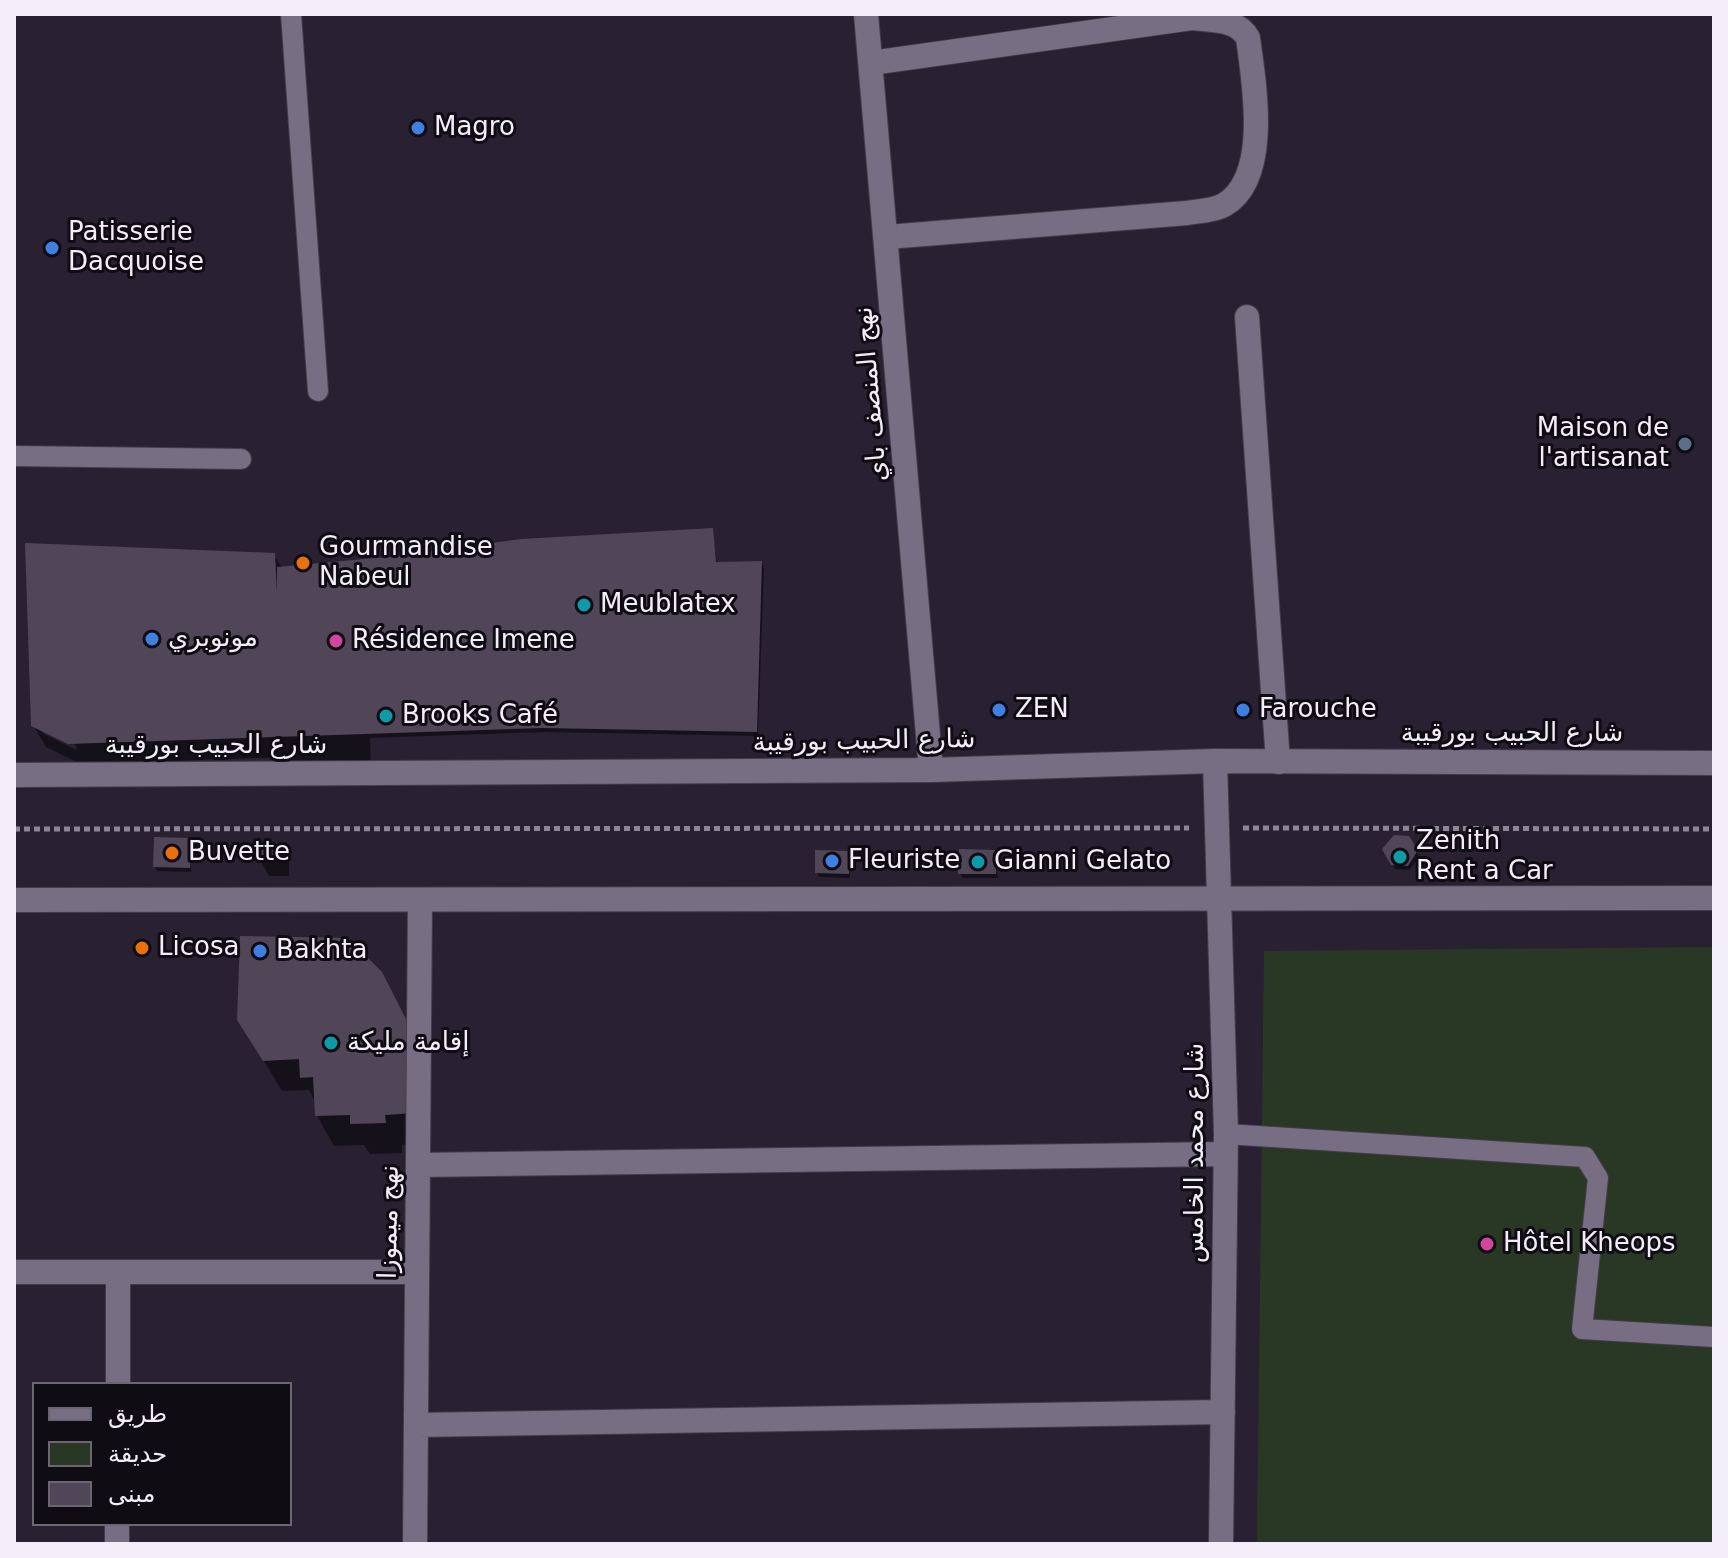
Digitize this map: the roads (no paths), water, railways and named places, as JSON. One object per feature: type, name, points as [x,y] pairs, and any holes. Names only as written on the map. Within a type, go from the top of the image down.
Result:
[{"type":"street","name":"نهج المنصف باي","points":[[866,14],[931,770]]},
{"type":"street","points":[[871,63],[1192,18],[1222,21],[1244,30],[1248,38],[1255,95],[1254,155],[1248,177],[1235,197],[1221,207],[1187,213],[887,237]]},
{"type":"street","points":[[1247,317],[1278,762]]},
{"type":"street","name":"شارع الحبيب بورقيبة","points":[[14,775],[931,770],[1215,761],[1714,763]]},
{"type":"street","name":"شارع محمد الخامس","points":[[1215,761],[1226,1144],[1221,1544]]},
{"type":"street","points":[[14,900],[1714,898]]},
{"type":"street","name":"نهج ميموزا","points":[[415,1544],[420,901]]},
{"type":"street","points":[[419,1165],[1226,1144]]},
{"type":"street","points":[[14,1272],[417,1272]]},
{"type":"street","points":[[118,1272],[118,1382]]},
{"type":"street","points":[[416,1425],[1223,1412]]},
{"type":"lane","points":[[291,14],[318,391]]},
{"type":"lane","points":[[14,456],[241,459]]},
{"type":"lane","points":[[1226,1144],[1585,1157],[1598,1178],[1582,1329],[1714,1337]]},
{"type":"place","name":"Magro","points":[[418,128]]},
{"type":"place","name":"Patisserie Dacquoise","points":[[52,248]]},
{"type":"place","name":"Maison de l'artisanat","points":[[1685,444]]},
{"type":"place","name":"Gourmandise Nabeul","points":[[303,563]]},
{"type":"place","name":"Meublatex","points":[[584,605]]},
{"type":"place","name":"مونوبري","points":[[152,639]]},
{"type":"place","name":"Résidence Imene","points":[[336,641]]},
{"type":"place","name":"ZEN","points":[[999,710]]},
{"type":"place","name":"Farouche","points":[[1243,710]]},
{"type":"place","name":"Brooks Café","points":[[386,716]]},
{"type":"place","name":"Buvette","points":[[172,853]]},
{"type":"place","name":"Zenith Rent a Car","points":[[1400,857]]},
{"type":"place","name":"Fleuriste","points":[[832,861]]},
{"type":"place","name":"Gianni Gelato","points":[[978,862]]},
{"type":"place","name":"Licosa","points":[[142,948]]},
{"type":"place","name":"Bakhta","points":[[260,951]]},
{"type":"place","name":"إقامة مليكة","points":[[331,1043]]},
{"type":"place","name":"Hôtel Kheops","points":[[1487,1244]]}]
